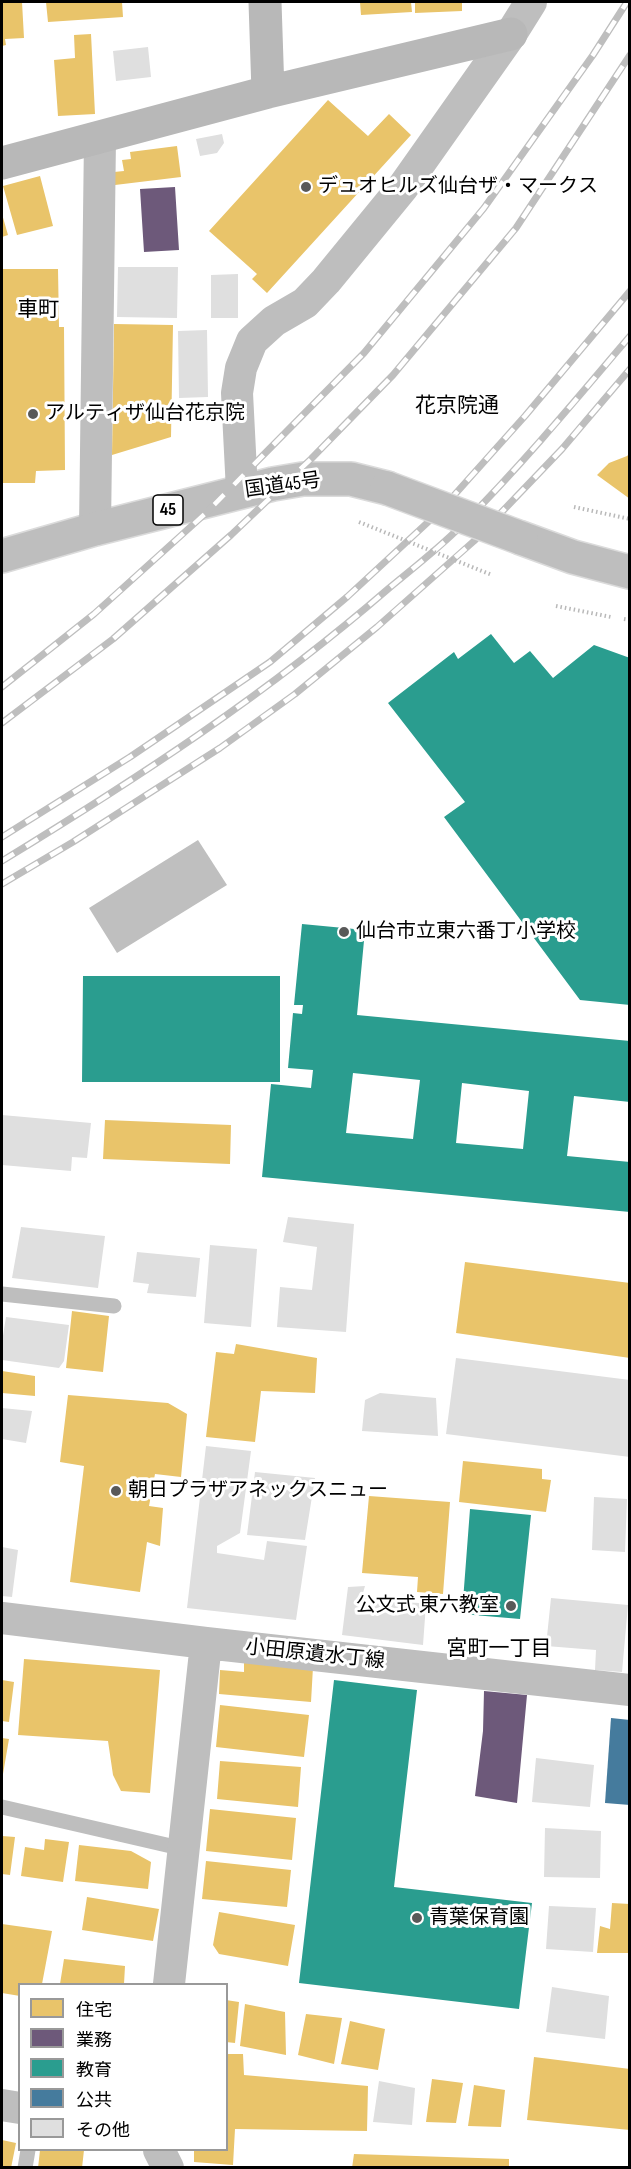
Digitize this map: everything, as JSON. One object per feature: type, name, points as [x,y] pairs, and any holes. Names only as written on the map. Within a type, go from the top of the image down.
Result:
[{"type":"highway","name":"国道45号","points":[[2,556],[94,529],[242,491],[303,478],[351,479],[387,488],[573,557],[630,572]]},
{"type":"street","points":[[265,2],[268,92]]},
{"type":"street","points":[[242,491],[237,393],[241,368],[252,341],[274,321],[305,303],[326,281],[403,187],[531,2]]},
{"type":"street","points":[[2,163],[268,92],[511,34]]},
{"type":"street","points":[[94,529],[100,138]]},
{"type":"street","name":"小田原遺水丁線","points":[[2,1618],[630,1690]]},
{"type":"street","points":[[169,1983],[206,1643]]},
{"type":"street","points":[[2,2104],[18,2108]]},
{"type":"street","points":[[160,2151],[168,2168]]},
{"type":"lane","points":[[2,1294],[114,1306]]},
{"type":"lane","points":[[2,1807],[184,1849]]},
{"type":"lane","points":[[25,2168],[28,2151]]},
{"type":"path","points":[[574,507],[630,519]]},
{"type":"path","points":[[359,522],[492,575]]},
{"type":"path","points":[[556,606],[611,617]]},
{"type":"shaded area","points":[[198,840],[227,885],[117,953],[89,908]]},
{"type":"building: 住宅","points":[[2,2],[22,2],[24,38],[5,39],[6,45],[2,46]]},
{"type":"building: 住宅","points":[[46,2],[122,2],[123,17],[48,22]]},
{"type":"building: 住宅","points":[[360,2],[411,2],[412,12],[361,15]]},
{"type":"building: 住宅","points":[[415,2],[462,2],[462,11],[415,13]]},
{"type":"building: 住宅","points":[[91,34],[95,114],[58,116],[54,60],[75,58],[74,35]]},
{"type":"building: 住宅","name":"デュオヒルズ仙台ザ・マークス","points":[[328,100],[368,136],[389,114],[411,135],[267,293],[252,279],[257,274],[209,231]]},
{"type":"building: 住宅","points":[[177,146],[181,177],[115,185],[114,172],[124,171],[122,160],[131,159],[130,152]]},
{"type":"building: 住宅","points":[[40,176],[53,226],[17,235],[3,186]]},
{"type":"building: 住宅","points":[[2,214],[8,235],[2,237]]},
{"type":"building: 住宅","name":"アルティザ仙台花京院","points":[[2,269],[58,269],[59,327],[64,327],[65,470],[36,471],[35,483],[2,483]]},
{"type":"building: 住宅","points":[[114,324],[173,325],[171,437],[112,455]]},
{"type":"building: 住宅","points":[[630,453],[630,499],[597,475],[609,463]]},
{"type":"building: 住宅","points":[[105,1120],[231,1125],[230,1164],[103,1159]]},
{"type":"building: 住宅","points":[[465,1262],[630,1283],[630,1358],[456,1333]]},
{"type":"building: 住宅","points":[[72,1311],[109,1316],[103,1372],[66,1368]]},
{"type":"building: 住宅","points":[[236,1344],[317,1358],[315,1393],[261,1391],[255,1442],[206,1437],[216,1352],[234,1354]]},
{"type":"building: 住宅","points":[[2,1371],[35,1376],[35,1396],[2,1393]]},
{"type":"building: 住宅","name":"朝日プラザアネックスニュー","points":[[68,1395],[168,1403],[187,1414],[181,1477],[155,1474],[149,1506],[163,1508],[160,1546],[147,1542],[140,1592],[70,1582],[84,1466],[60,1462]]},
{"type":"building: 住宅","points":[[463,1461],[542,1469],[542,1479],[551,1480],[546,1512],[459,1502]]},
{"type":"building: 住宅","points":[[369,1496],[450,1502],[443,1594],[417,1592],[418,1577],[362,1573]]},
{"type":"building: 住宅","points":[[24,1659],[160,1670],[150,1793],[121,1791],[113,1775],[108,1741],[18,1735]]},
{"type":"building: 住宅","points":[[244,1662],[313,1667],[311,1702],[219,1694],[220,1670],[244,1672]]},
{"type":"building: 住宅","points":[[2,1680],[14,1682],[9,1722],[2,1721]]},
{"type":"building: 住宅","points":[[220,1705],[309,1715],[304,1757],[216,1747]]},
{"type":"building: 住宅","points":[[2,1738],[9,1739],[3,1774],[2,1774]]},
{"type":"building: 住宅","points":[[220,1761],[301,1767],[298,1807],[217,1799]]},
{"type":"building: 住宅","points":[[210,1809],[296,1818],[292,1860],[206,1851]]},
{"type":"building: 住宅","points":[[2,1836],[15,1837],[10,1875],[2,1874]]},
{"type":"building: 住宅","points":[[45,1839],[69,1842],[63,1882],[21,1876],[25,1847],[44,1850]]},
{"type":"building: 住宅","points":[[79,1845],[131,1851],[151,1862],[148,1889],[75,1881]]},
{"type":"building: 住宅","points":[[206,1861],[291,1870],[287,1907],[202,1899]]},
{"type":"building: 住宅","points":[[87,1897],[159,1909],[153,1941],[82,1930]]},
{"type":"building: 住宅","points":[[612,1903],[630,1904],[630,1953],[597,1953],[600,1926],[610,1929]]},
{"type":"building: 住宅","points":[[219,1912],[295,1925],[288,1966],[219,1954],[213,1945]]},
{"type":"building: 住宅","points":[[2,1924],[52,1931],[42,1983],[18,1983],[18,1996],[2,1993]]},
{"type":"building: 住宅","points":[[64,1959],[125,1966],[124,1983],[60,1983]]},
{"type":"building: 住宅","points":[[228,2000],[239,2002],[235,2043],[228,2042]]},
{"type":"building: 住宅","points":[[245,2004],[285,2012],[286,2055],[240,2046]]},
{"type":"building: 住宅","points":[[306,2014],[342,2018],[334,2064],[298,2055]]},
{"type":"building: 住宅","points":[[350,2021],[385,2029],[378,2070],[341,2064]]},
{"type":"building: 住宅","points":[[228,2054],[243,2054],[244,2075],[368,2086],[367,2131],[235,2129],[233,2165],[194,2162],[194,2151],[228,2151]]},
{"type":"building: 住宅","points":[[534,2057],[630,2069],[630,2130],[527,2120]]},
{"type":"building: 住宅","points":[[432,2079],[463,2083],[456,2123],[426,2122]]},
{"type":"building: 住宅","points":[[474,2085],[505,2090],[501,2127],[468,2126]]},
{"type":"building: 住宅","points":[[2,2140],[16,2143],[11,2168],[2,2168]]},
{"type":"building: 住宅","points":[[40,2151],[84,2151],[82,2168],[38,2168]]},
{"type":"building: 住宅","points":[[354,2154],[509,2159],[509,2168],[352,2168]]},
{"type":"building: 業務","points":[[175,187],[179,250],[144,252],[140,189]]},
{"type":"building: 業務","points":[[484,1691],[527,1695],[517,1803],[475,1796],[483,1731]]},
{"type":"building: 教育","points":[[491,634],[514,663],[530,651],[553,678],[594,645],[630,658],[630,1005],[580,1000],[444,817],[465,802],[388,703],[454,652],[458,659]]},
{"type":"building: 教育","points":[[302,924],[365,930],[357,1015],[630,1041],[630,1102],[574,1096],[567,1156],[630,1162],[630,1212],[262,1177],[271,1084],[311,1088],[313,1070],[288,1068],[293,1013],[302,1014],[303,1005],[294,1005]],"holes":[[[353,1073],[420,1080],[413,1139],[346,1133]],[[462,1083],[529,1091],[523,1149],[456,1143]]]},
{"type":"building: 教育","points":[[83,976],[280,976],[280,1082],[82,1082]]},
{"type":"building: 教育","points":[[470,1509],[531,1515],[520,1619],[462,1614]]},
{"type":"building: 教育","points":[[334,1680],[417,1690],[394,1887],[532,1903],[519,2009],[299,1983]]},
{"type":"building: 公共","points":[[611,1718],[630,1720],[630,1805],[605,1803]]},
{"type":"building: その他","points":[[148,47],[151,77],[116,81],[113,51]]},
{"type":"building: その他","points":[[222,134],[224,143],[217,153],[200,156],[196,139]]},
{"type":"building: その他","points":[[118,267],[178,267],[177,318],[117,317]]},
{"type":"building: その他","points":[[238,274],[238,318],[211,318],[211,275]]},
{"type":"building: その他","points":[[207,330],[208,397],[179,398],[178,331]]},
{"type":"building: その他","points":[[2,1115],[91,1123],[87,1158],[72,1157],[71,1171],[2,1165]]},
{"type":"building: その他","points":[[288,1217],[354,1224],[346,1332],[277,1327],[280,1287],[312,1290],[317,1247],[283,1242]]},
{"type":"building: その他","points":[[21,1227],[105,1236],[98,1288],[12,1278]]},
{"type":"building: その他","points":[[210,1245],[257,1249],[251,1327],[204,1323]]},
{"type":"building: その他","points":[[137,1252],[200,1258],[196,1297],[147,1293],[149,1284],[133,1282]]},
{"type":"building: その他","points":[[6,1317],[69,1325],[64,1361],[59,1368],[2,1360]]},
{"type":"building: その他","points":[[456,1358],[630,1380],[630,1457],[446,1434]]},
{"type":"building: その他","points":[[380,1393],[436,1398],[438,1436],[362,1431],[365,1400]]},
{"type":"building: その他","points":[[2,1408],[32,1411],[26,1443],[2,1439]]},
{"type":"building: その他","points":[[206,1446],[251,1451],[240,1533],[217,1546],[217,1553],[264,1560],[267,1541],[307,1546],[296,1620],[187,1608]]},
{"type":"building: その他","points":[[255,1472],[315,1478],[305,1540],[247,1535]]},
{"type":"building: その他","points":[[594,1497],[627,1499],[625,1552],[592,1550]]},
{"type":"building: その他","points":[[2,1547],[18,1550],[12,1597],[2,1596]]},
{"type":"building: その他","points":[[365,1586],[362,1596],[426,1604],[423,1645],[342,1635],[348,1587]]},
{"type":"building: その他","points":[[551,1598],[628,1605],[622,1672],[595,1670],[596,1650],[546,1646]]},
{"type":"building: その他","points":[[536,1758],[594,1765],[590,1807],[532,1802]]},
{"type":"building: その他","points":[[545,1828],[601,1831],[600,1878],[544,1877]]},
{"type":"building: その他","points":[[549,1906],[596,1908],[593,1952],[546,1949]]},
{"type":"building: その他","points":[[552,1987],[609,1996],[605,2039],[546,2032]]},
{"type":"building: その他","points":[[379,2081],[415,2088],[412,2125],[373,2122]]},
{"type":"railway","points":[[2,687],[94,614],[207,512],[364,353],[484,208],[593,55],[627,2]]},
{"type":"railway","points":[[2,723],[113,639],[231,535],[311,459],[393,375],[516,228],[630,55]]},
{"type":"railway","points":[[2,837],[130,757],[270,662],[347,597],[440,511],[525,416],[630,291]]},
{"type":"railway","points":[[2,861],[152,766],[249,699],[296,664],[425,559],[460,527],[504,481],[630,336]]},
{"type":"railway","points":[[2,884],[73,842],[220,748],[295,694],[377,627],[474,541],[562,449],[630,369]]},
{"type":"place","name":"デュオヒルズ仙台ザ・マークス","points":[[306,187]]},
{"type":"place","name":"アルティザ仙台花京院","points":[[33,414]]},
{"type":"place","name":"仙台市立東六番丁小学校","points":[[344,932]]},
{"type":"place","name":"朝日プラザアネックスニュー","points":[[116,1491]]},
{"type":"place","name":"公文式 東六教室","points":[[511,1606]]},
{"type":"place","name":"青葉保育園","points":[[417,1918]]},
{"type":"district","name":"車町","points":[[38,311]]},
{"type":"district","name":"花京院通","points":[[457,407]]},
{"type":"district","name":"宮町一丁目","points":[[499,1650]]}]
